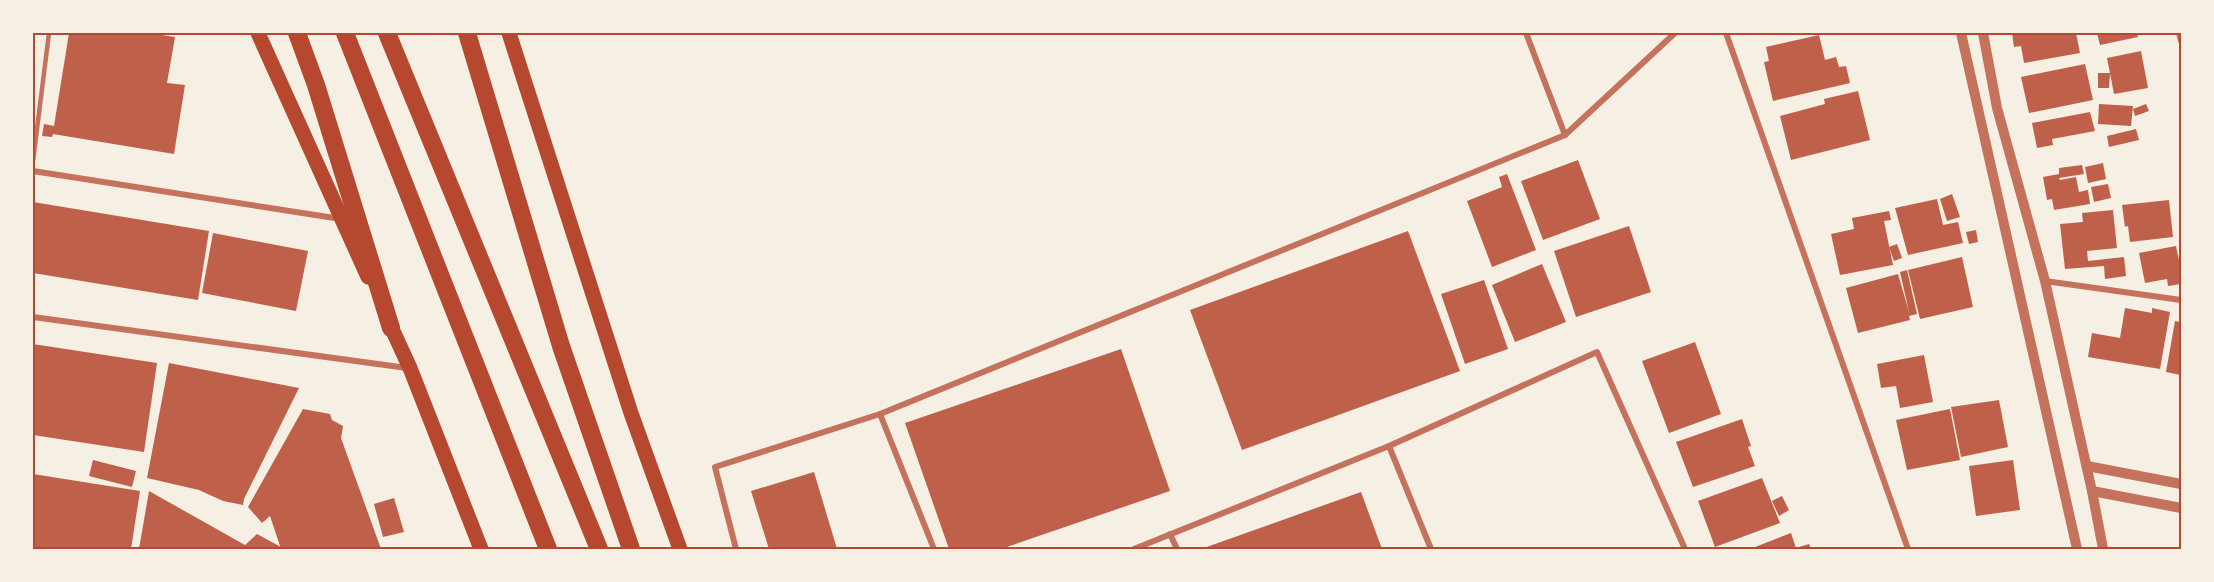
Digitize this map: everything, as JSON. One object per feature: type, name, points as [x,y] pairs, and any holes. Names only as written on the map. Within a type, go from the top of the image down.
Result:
[{"type":"highway","points":[[297,33],[316,85],[392,328]]},
{"type":"highway","points":[[345,33],[548,549]]},
{"type":"highway","points":[[387,33],[599,549]]},
{"type":"highway","points":[[467,33],[561,346],[631,549]]},
{"type":"main road","points":[[258,33],[410,368],[481,549]]},
{"type":"main road","points":[[509,33],[631,413],[680,549]]},
{"type":"street","points":[[1526,33],[1565,135]]},
{"type":"street","points":[[736,549],[715,467],[880,414],[1565,135],[1675,33]]},
{"type":"street","points":[[1726,33],[1908,549]]},
{"type":"street","points":[[1961,33],[2077,549]]},
{"type":"street","points":[[1983,33],[1997,108],[2045,281],[2103,549]]},
{"type":"street","points":[[2179,33],[2181,41]]},
{"type":"street","points":[[33,171],[342,220]]},
{"type":"street","points":[[2045,281],[2181,300]]},
{"type":"street","points":[[33,316],[410,368]]},
{"type":"street","points":[[1134,549],[1389,446],[1597,352],[1685,549]]},
{"type":"street","points":[[880,414],[934,549]]},
{"type":"street","points":[[1389,446],[1431,549]]},
{"type":"street","points":[[2086,466],[2181,484]]},
{"type":"street","points":[[2092,491],[2181,508]]},
{"type":"street","points":[[1170,534],[1177,549]]},
{"type":"lane","points":[[33,161],[49,33]]},
{"type":"building","points":[[69,33],[149,33],[175,37],[167,83],[185,85],[174,154],[53,134],[52,137],[42,136],[44,124],[54,126]]},
{"type":"building","points":[[2012,33],[2076,33],[2080,53],[2024,63],[2021,46],[2014,47]]},
{"type":"building","points":[[2097,33],[2137,33],[2138,37],[2100,45]]},
{"type":"building","points":[[1819,35],[1825,60],[1836,57],[1839,67],[1846,66],[1850,83],[1773,101],[1764,62],[1769,61],[1766,47]]},
{"type":"building","points":[[2141,51],[2148,88],[2114,94],[2107,58]]},
{"type":"building","points":[[2085,64],[2093,100],[2029,113],[2021,77]]},
{"type":"building","points":[[2098,73],[2110,73],[2109,88],[2098,88]]},
{"type":"building","points":[[1858,91],[1870,140],[1791,160],[1780,116],[1825,104],[1824,99]]},
{"type":"building","points":[[2099,104],[2133,106],[2131,126],[2098,124]]},
{"type":"building","points":[[2146,104],[2149,111],[2135,116],[2133,109]]},
{"type":"building","points":[[2090,112],[2095,131],[2052,139],[2053,145],[2037,148],[2032,123]]},
{"type":"building","points":[[2136,129],[2139,140],[2109,147],[2107,136]]},
{"type":"building","points":[[1578,160],[1600,219],[1543,240],[1521,181]]},
{"type":"building","points":[[2103,163],[2106,179],[2088,183],[2085,167]]},
{"type":"building","points":[[2082,165],[2084,174],[2059,178],[2060,180],[2076,177],[2079,192],[2088,190],[2090,204],[2054,210],[2052,199],[2047,200],[2043,177],[2059,174],[2059,168]]},
{"type":"building","points":[[1507,174],[1536,250],[1492,267],[1467,201],[1502,187],[1499,177]]},
{"type":"building","points":[[2108,184],[2111,198],[2094,202],[2091,187]]},
{"type":"building","points":[[1952,194],[1960,217],[1947,221],[1940,199]]},
{"type":"building","points":[[1937,199],[1943,225],[1958,222],[1963,243],[1908,255],[1895,208]]},
{"type":"building","points":[[2169,200],[2173,237],[2130,242],[2122,205]]},
{"type":"building","points":[[33,202],[209,231],[198,300],[33,273]]},
{"type":"building","points":[[2113,210],[2117,248],[2087,251],[2088,261],[2124,257],[2126,276],[2105,279],[2104,266],[2065,269],[2060,224],[2083,222],[2082,213]]},
{"type":"building","points":[[1889,211],[1891,220],[1884,221],[1893,265],[1840,275],[1831,234],[1854,229],[1852,218]]},
{"type":"building","points":[[1629,226],[1651,292],[1576,317],[1554,251]]},
{"type":"building","points":[[1976,230],[1978,242],[1969,244],[1966,232]]},
{"type":"building","points":[[1408,231],[1460,371],[1242,450],[1190,310]]},
{"type":"building","points":[[213,233],[308,251],[296,311],[202,293]]},
{"type":"building","points":[[1897,244],[1902,258],[1894,261],[1889,247]]},
{"type":"building","points":[[2176,246],[2181,270],[2181,284],[2168,286],[2167,279],[2145,283],[2139,253]]},
{"type":"building","points":[[1962,257],[1973,307],[1920,319],[1908,270]]},
{"type":"building","points":[[1542,264],[1566,322],[1515,342],[1492,285]]},
{"type":"building","points":[[1907,270],[1917,314],[1909,316],[1910,320],[1858,333],[1846,288],[1898,274],[1909,312],[1900,272]]},
{"type":"building","points":[[1484,280],[1508,349],[1465,364],[1441,294]]},
{"type":"building","points":[[2125,308],[2152,313],[2152,308],[2170,312],[2160,369],[2088,357],[2092,333],[2120,338]]},
{"type":"building","points":[[2175,321],[2181,322],[2181,375],[2166,372]]},
{"type":"building","points":[[1695,342],[1721,414],[1669,433],[1642,361]]},
{"type":"building","points":[[33,344],[157,363],[144,452],[33,435]]},
{"type":"building","points":[[1121,349],[1170,491],[1001,549],[949,549],[905,423]]},
{"type":"building","points":[[1924,355],[1933,402],[1900,408],[1896,386],[1881,388],[1877,364]]},
{"type":"building","points":[[169,363],[299,388],[243,505],[223,501],[199,490],[147,478]]},
{"type":"building","points":[[1999,400],[2008,447],[1961,457],[1951,407]]},
{"type":"building","points":[[303,409],[330,414],[332,420],[343,426],[341,438],[381,549],[281,549],[270,516],[262,523],[248,507]]},
{"type":"building","points":[[1950,409],[1960,460],[1907,470],[1896,420]]},
{"type":"building","points":[[1742,419],[1755,466],[1693,487],[1676,442]]},
{"type":"building","points":[[93,460],[136,471],[132,487],[89,476]]},
{"type":"building","points":[[2013,460],[2020,510],[1976,516],[1969,466]]},
{"type":"building","points":[[814,472],[837,549],[769,549],[751,491]]},
{"type":"building","points":[[33,474],[140,491],[131,549],[33,549]]},
{"type":"building","points":[[1762,478],[1780,523],[1715,547],[1698,501]]},
{"type":"building","points":[[149,491],[245,545],[257,534],[281,547],[280,549],[139,549]]},
{"type":"building","points":[[1361,492],[1382,549],[1201,549]]},
{"type":"building","points":[[1782,496],[1789,510],[1779,516],[1772,501]]},
{"type":"building","points":[[394,498],[404,532],[383,537],[374,504]]},
{"type":"building","points":[[1791,533],[1796,548],[1809,544],[1811,549],[1750,549]]}]
